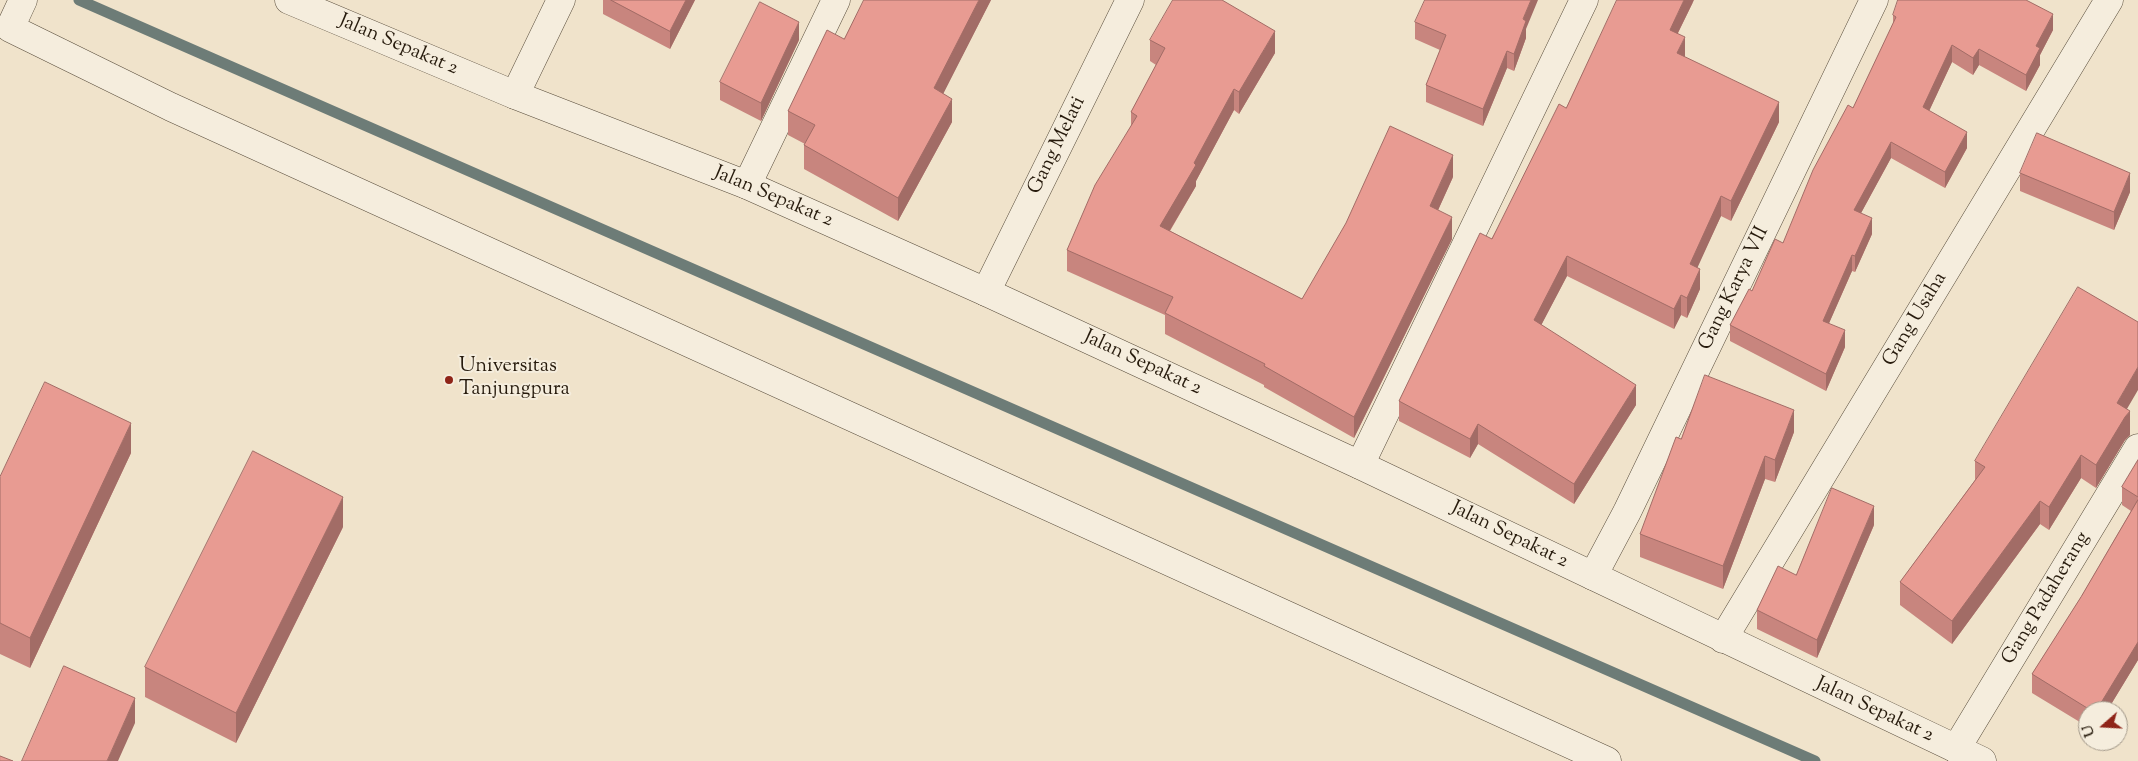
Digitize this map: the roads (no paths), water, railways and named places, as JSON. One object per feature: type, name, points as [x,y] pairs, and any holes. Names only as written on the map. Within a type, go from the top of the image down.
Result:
[{"type":"street","name":"Jalan Sepakat 2","points":[[288,0],[515,95],[747,186],[986,292],[1360,465],[1982,761]]},
{"type":"street","points":[[515,95],[561,0]]},
{"type":"street","points":[[747,186],[836,0]]},
{"type":"street","name":"Gang Melati","points":[[986,292],[1130,0]]},
{"type":"street","points":[[1360,465],[1584,0]]},
{"type":"street","name":"Gang Karya VII","points":[[1593,576],[1635,494],[1874,0]]},
{"type":"street","name":"Gang Usaha","points":[[1723,639],[2109,0]]},
{"type":"street","points":[[21,6],[10,28],[171,107],[1608,761]]},
{"type":"street","name":"Gang Padaherang","points":[[1956,749],[2138,448]]},
{"type":"waterway","points":[[79,0],[1815,761]]},
{"type":"place","name":"Universitas Tanjungpura","points":[[449,380]]}]
